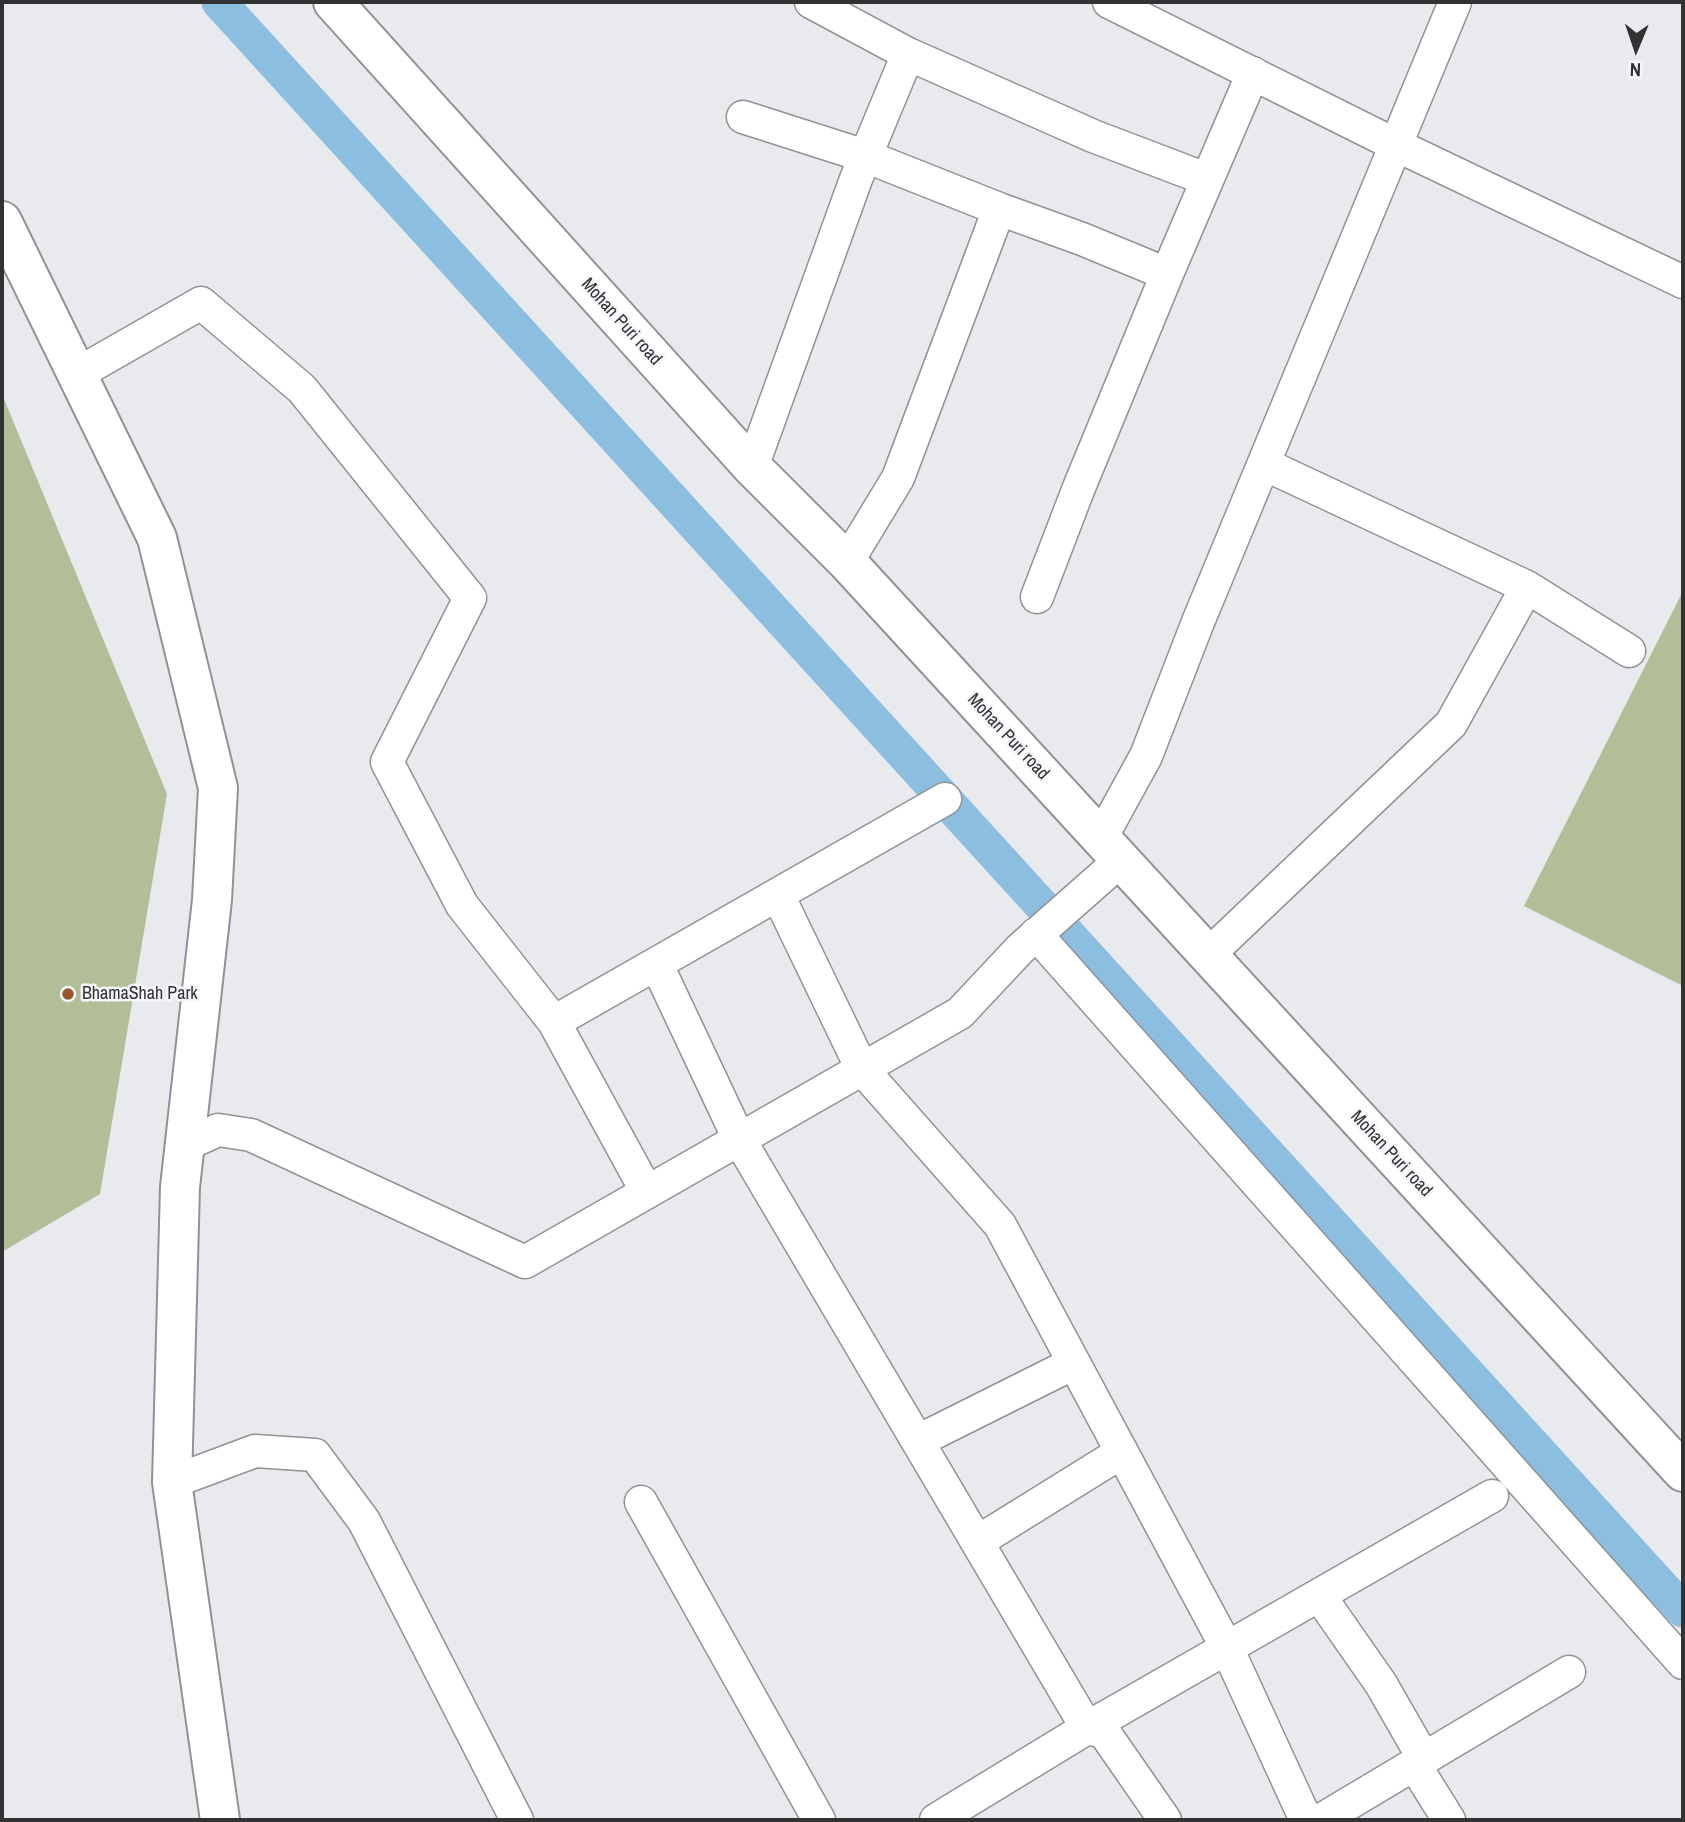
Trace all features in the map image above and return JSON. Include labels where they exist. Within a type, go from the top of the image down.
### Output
[{"type":"street","points":[[811,2],[908,54],[1093,136],[1206,179]]},
{"type":"street","points":[[1109,2],[1156,12],[1253,73],[1396,145],[1683,282]]},
{"type":"street","points":[[185,1145],[218,1130],[251,1135],[525,1262],[960,1013],[1042,929],[1111,849],[1198,622],[1455,2]]},
{"type":"street","name":"Mohan Puri road","points":[[348,7],[752,467],[847,562],[1208,955],[1679,1455]]},
{"type":"street","points":[[752,467],[865,156],[908,54]]},
{"type":"street","points":[[1037,597],[1078,489],[1206,179],[1253,73]]},
{"type":"street","points":[[743,117],[865,156],[1167,274]]},
{"type":"street","points":[[847,562],[898,478],[999,209]]},
{"type":"street","points":[[2,221],[158,538],[218,788],[212,901],[180,1186],[172,1482],[220,1820]]},
{"type":"street","points":[[77,374],[201,303],[302,388],[470,598],[387,762],[462,905],[554,1022],[647,1192]]},
{"type":"street","points":[[1264,464],[1527,587],[1629,652]]},
{"type":"street","points":[[1208,955],[1451,724],[1527,587]]},
{"type":"street","points":[[554,1022],[944,799]]},
{"type":"street","points":[[778,895],[862,1069],[1000,1225],[1227,1648],[1306,1820]]},
{"type":"street","points":[[1042,929],[1683,1663]]},
{"type":"street","points":[[657,965],[739,1139],[1087,1728],[1104,1732],[1165,1820]]},
{"type":"street","points":[[918,1441],[1074,1363]]},
{"type":"street","points":[[172,1482],[254,1451],[315,1455],[364,1521],[517,1820]]},
{"type":"street","points":[[977,1542],[1122,1452]]},
{"type":"street","points":[[936,1820],[1087,1728],[1492,1496]]},
{"type":"street","points":[[641,1502],[819,1820]]},
{"type":"street","points":[[1319,1595],[1381,1684],[1449,1820]]},
{"type":"street","points":[[1321,1820],[1569,1672]]},
{"type":"green space","name":"BhamaShah Park","points":[[2,394],[167,794],[100,1194],[2,1252]]},
{"type":"green space","points":[[1683,591],[1683,986],[1524,906]]},
{"type":"waterway","points":[[219,2],[1683,1610]]},
{"type":"place","name":"BhamaShah Park","points":[[68,994]]}]
